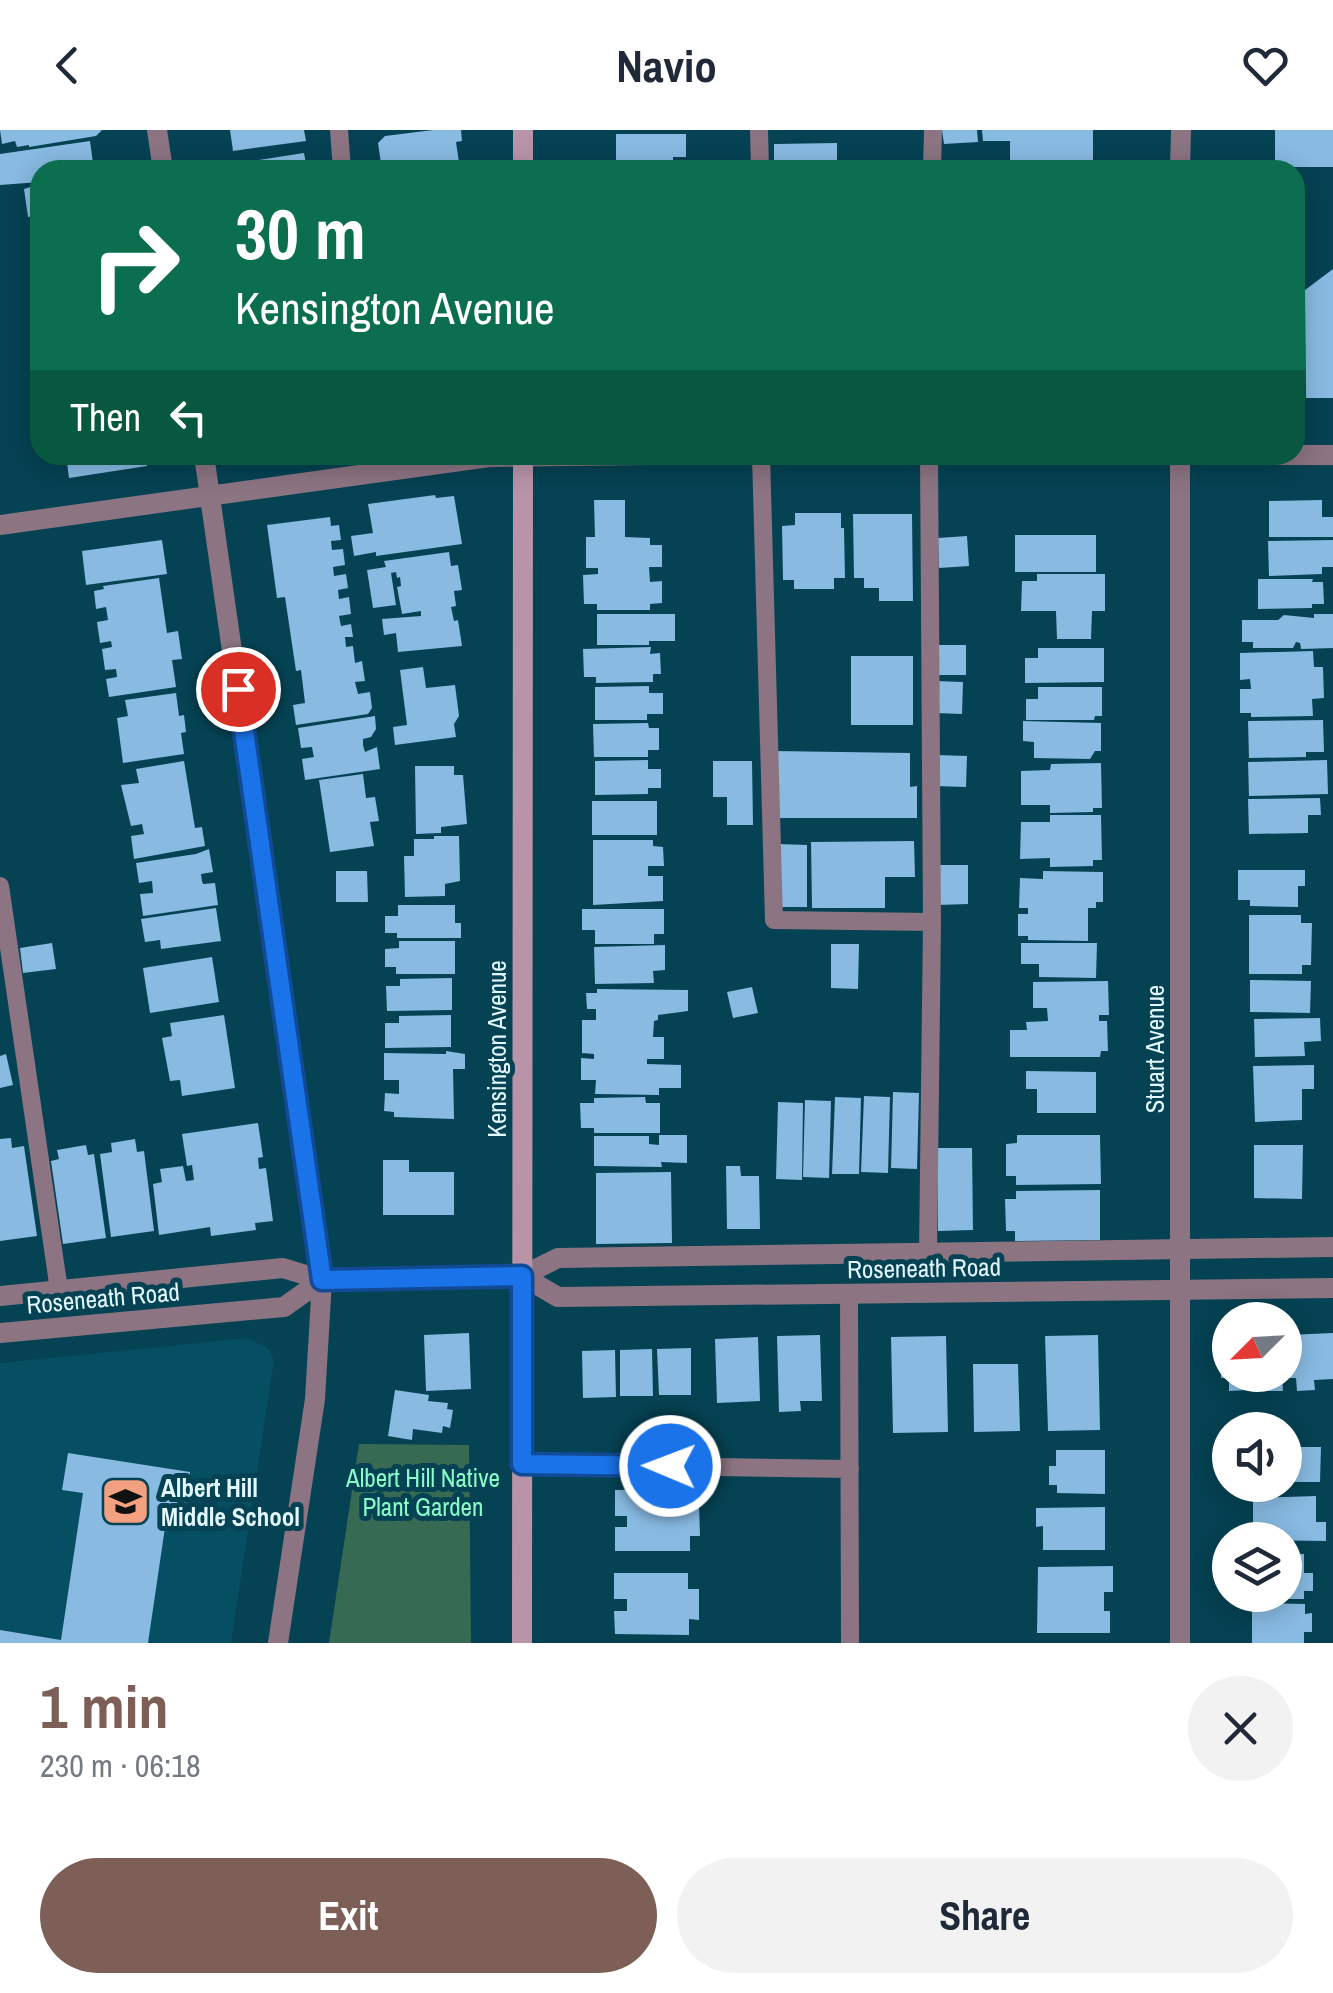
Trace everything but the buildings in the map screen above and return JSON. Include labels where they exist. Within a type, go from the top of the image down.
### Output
[{"type":"main road","points":[[523,130],[523,160]]},
{"type":"main road","name":"Kensington Avenue","points":[[522,465],[522,1643]]},
{"type":"street","points":[[157,130],[162,160]]},
{"type":"street","points":[[1180,130],[1180,160]]},
{"type":"street","points":[[1305,456],[1333,456]]},
{"type":"street","points":[[206,465],[322,1280],[316,1398],[278,1643]]},
{"type":"street","points":[[0,524],[430,465]]},
{"type":"street","name":"Stuart Avenue","points":[[1180,465],[1180,1643]]},
{"type":"street","name":"Roseneath Road","points":[[0,1296],[282,1268],[322,1280],[522,1276],[558,1258],[1333,1247]]},
{"type":"street","name":"Roseneath Road","points":[[522,1276],[558,1297],[1333,1288]]},
{"type":"street","name":"Roseneath Road","points":[[0,1333],[284,1307],[322,1280]]},
{"type":"lane","points":[[339,130],[341,160]]},
{"type":"lane","points":[[760,130],[760,160]]},
{"type":"lane","points":[[932,130],[932,160]]},
{"type":"lane","points":[[761,465],[774,920],[932,922]]},
{"type":"lane","points":[[928,1253],[932,922],[929,465]]},
{"type":"lane","points":[[0,886],[59,1290]]},
{"type":"lane","points":[[849,1294],[850,1643]]},
{"type":"lane","points":[[522,1464],[850,1469]]},
{"type":"shaded area","name":"Albert Hill Middle School","points":[[247,1338],[269,1349],[274,1361],[231,1643],[0,1643],[0,1363]]},
{"type":"green space","name":"Albert Hill Native Plant Garden","points":[[359,1444],[469,1445],[471,1643],[329,1643]]},
{"type":"place","name":"Albert Hill Middle School","points":[[126,1502]]},
{"type":"route","points":[[238,689],[322,1280],[522,1276],[522,1464],[670,1466]]}]
